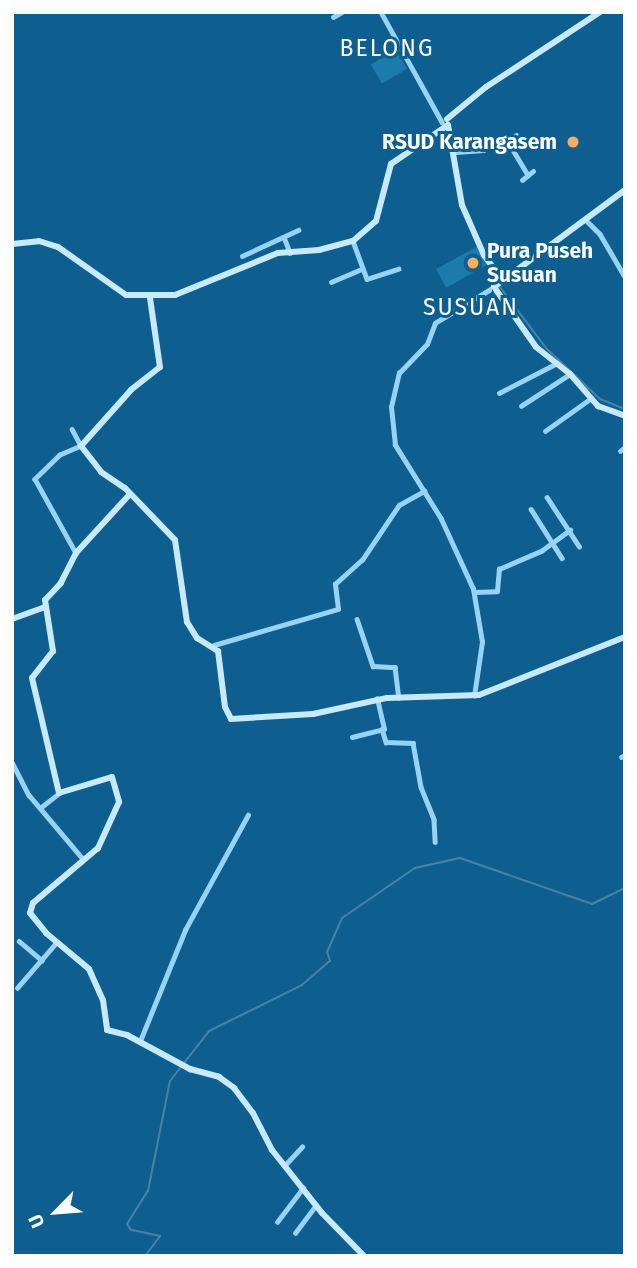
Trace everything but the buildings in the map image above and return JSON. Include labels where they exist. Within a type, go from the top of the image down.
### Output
[{"type":"street","points":[[333,18],[342,12]]},
{"type":"street","points":[[381,12],[444,122],[456,152],[462,205],[495,274],[503,281]]},
{"type":"street","points":[[12,244],[51,244],[119,293],[150,298],[183,292],[213,276],[246,267],[278,253],[354,241],[376,220],[391,164],[486,87],[600,12]]},
{"type":"street","points":[[456,152],[483,150],[516,135]]},
{"type":"street","points":[[507,140],[527,175]]},
{"type":"street","points":[[522,180],[533,171]]},
{"type":"street","points":[[474,696],[482,642],[474,592],[424,491],[393,439],[391,407],[396,380],[427,344],[435,323],[494,288],[625,190]]},
{"type":"street","points":[[585,219],[598,231],[625,277]]},
{"type":"street","points":[[246,267],[241,254],[298,230]]},
{"type":"street","points":[[284,237],[291,253]]},
{"type":"street","points":[[354,241],[369,279],[398,269]]},
{"type":"street","points":[[331,282],[363,269]]},
{"type":"street","points":[[495,274],[494,288],[530,341],[570,374],[590,399],[625,416]]},
{"type":"street","points":[[76,553],[35,479],[60,455],[81,446],[134,387],[160,367],[150,298]]},
{"type":"street","points":[[499,393],[557,363]]},
{"type":"street","points":[[521,406],[570,374]]},
{"type":"street","points":[[545,431],[590,399]]},
{"type":"street","points":[[72,429],[101,472],[130,494],[175,540],[187,622],[197,638],[214,645],[338,609],[334,584],[362,560],[399,505],[424,491]]},
{"type":"street","points":[[12,619],[43,608],[76,553],[130,494]]},
{"type":"street","points":[[547,497],[579,546]]},
{"type":"street","points":[[531,509],[562,558]]},
{"type":"street","points":[[474,592],[497,591],[501,585],[498,570],[552,543],[570,530]]},
{"type":"street","points":[[43,608],[53,651],[34,672],[32,684],[58,793]]},
{"type":"street","points":[[358,619],[373,666],[395,667],[399,698]]},
{"type":"street","points":[[214,645],[222,662],[226,713],[235,721],[313,714],[377,699],[474,696],[625,637]]},
{"type":"street","points":[[377,699],[386,742],[414,743],[421,787],[434,820],[435,842]]},
{"type":"street","points":[[352,737],[382,729]]},
{"type":"street","points":[[12,762],[40,808],[83,859]]},
{"type":"street","points":[[40,808],[58,793],[107,777],[116,782],[118,806],[98,848],[30,908],[32,917],[56,943],[89,969],[103,1000],[106,1027],[140,1041],[190,1069],[211,1074],[234,1088],[285,1165],[316,1205],[364,1256]]},
{"type":"street","points":[[140,1041],[185,930],[248,815]]},
{"type":"street","points":[[19,941],[42,960]]},
{"type":"street","points":[[17,989],[56,943]]},
{"type":"street","points":[[285,1165],[302,1147]]},
{"type":"street","points":[[277,1222],[303,1188]]},
{"type":"street","points":[[295,1233],[316,1205]]},
{"type":"shaded area","points":[[396,50],[407,69],[382,84],[371,64]]},
{"type":"shaded area","points":[[478,246],[488,264],[446,288],[436,269]]},
{"type":"waterway","points":[[500,287],[546,348],[600,399],[625,409]]},
{"type":"waterway","points":[[145,1256],[160,1236],[131,1230],[127,1224],[148,1191],[170,1081],[209,1031],[302,985],[330,961],[327,952],[342,918],[415,868],[460,858],[592,904],[625,888]]},
{"type":"place","name":"RSUD Karangasem","points":[[573,142]]},
{"type":"place","name":"Pura Puseh Susuan","points":[[473,263]]},
{"type":"district","name":"BELONG","points":[[387,48]]},
{"type":"district","name":"SUSUAN","points":[[471,307]]}]
